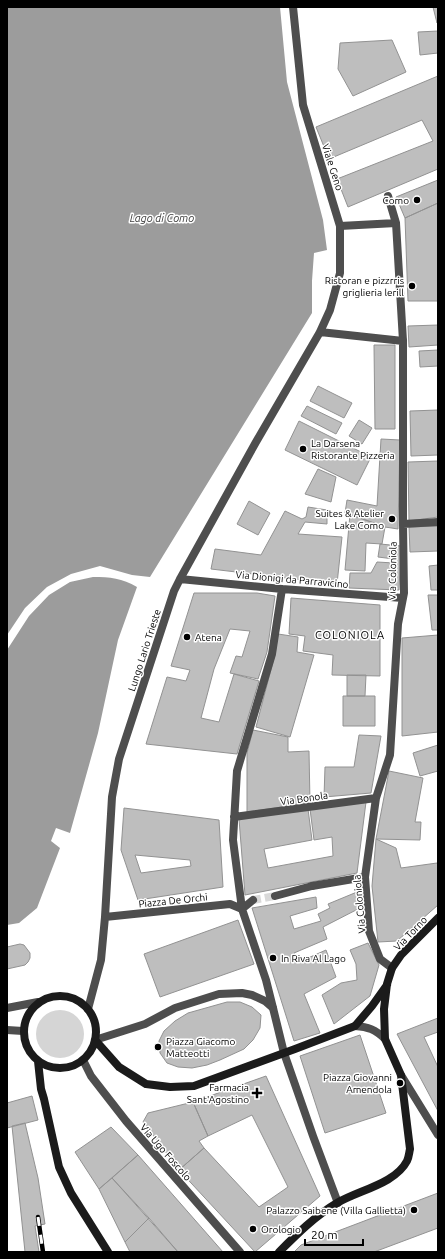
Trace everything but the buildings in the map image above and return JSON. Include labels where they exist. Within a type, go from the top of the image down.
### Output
[{"type":"main road","name":"Via Torno","points":[[387,984],[392,968],[401,955],[438,918]]},
{"type":"main road","points":[[95,1040],[119,1067],[146,1084],[170,1087],[194,1086],[355,1026],[372,1006],[387,984]]},
{"type":"main road","points":[[279,1252],[312,1221],[338,1203],[385,1181],[401,1169],[408,1160],[410,1149],[401,1075],[385,1039],[384,1009],[387,984]]},
{"type":"main road","points":[[58,995],[80,1001],[88,1009],[94,1020],[96,1034],[89,1054],[83,1060],[66,1068],[56,1068],[46,1066],[30,1053],[24,1043],[24,1023],[31,1008],[38,1002],[48,997],[58,995]]},
{"type":"main road","points":[[38,1061],[41,1089],[59,1167],[71,1193],[108,1252]]},
{"type":"street","name":"Viale Geno","points":[[293,7],[302,105],[340,226],[340,273],[330,310],[320,332]]},
{"type":"street","name":"Via Coloniola","points":[[388,196],[396,223],[403,341],[404,598],[398,624],[390,755],[376,798],[365,878],[369,931],[380,959],[392,968]]},
{"type":"street","points":[[340,226],[396,223]]},
{"type":"street","points":[[320,332],[403,341]]},
{"type":"street","name":"Lungo Lario Trieste","points":[[88,1009],[101,960],[112,797],[119,759],[174,591],[256,442],[320,332]]},
{"type":"street","points":[[403,524],[438,522]]},
{"type":"street","name":"Via Dionigi da Parravicino","points":[[180,579],[282,589],[404,598]]},
{"type":"street","points":[[282,589],[272,654],[237,771],[233,840],[242,909],[266,980],[284,1053],[338,1203]]},
{"type":"street","name":"Via Bonola","points":[[234,817],[376,798]]},
{"type":"street","points":[[275,896],[312,886],[365,878]]},
{"type":"street","points":[[242,909],[253,900]]},
{"type":"street","name":"Piazza De Orchi","points":[[105,917],[230,904],[242,909]]},
{"type":"street","points":[[95,1040],[145,1024],[175,1008],[218,994],[252,995],[265,1001],[273,1008]]},
{"type":"street","points":[[7,1008],[38,1002]]},
{"type":"street","points":[[355,1026],[368,1027],[379,1033],[385,1039]]},
{"type":"street","points":[[7,1030],[23,1031]]},
{"type":"street","name":"Via Ugo Foscolo","points":[[83,1060],[91,1076],[126,1122],[240,1252]]},
{"type":"street","points":[[401,1075],[438,1135]]},
{"type":"shaded area","points":[[60,1010],[69,1012],[77,1017],[82,1025],[84,1034],[82,1043],[77,1051],[69,1056],[60,1058],[51,1056],[43,1051],[38,1043],[36,1034],[38,1025],[43,1017],[51,1012]]},
{"type":"water","name":"Lago di Como","points":[[7,7],[280,7],[287,82],[323,220],[327,250],[314,253],[312,313],[150,577],[132,575],[100,566],[71,574],[47,587],[25,608],[7,635]]},
{"type":"water","points":[[93,577],[116,579],[137,587],[118,640],[98,733],[70,833],[56,828],[51,841],[60,848],[37,908],[19,923],[7,925],[7,650],[29,616],[49,595],[70,582]]},
{"type":"tunnel","points":[[253,900],[275,896]]},
{"type":"railway","points":[[38,1217],[43,1252]]},
{"type":"place","name":"Como","points":[[417,200]]},
{"type":"place","name":"Ristoran e pizzrris griglieria lerill","points":[[412,286]]},
{"type":"place","name":"La Darsena Ristorante Pizzeria","points":[[303,449]]},
{"type":"place","name":"Suites & Atelier Lake Como","points":[[392,519]]},
{"type":"place","name":"Atena","points":[[187,637]]},
{"type":"place","name":"In Riva Al Lago","points":[[273,958]]},
{"type":"place","name":"Piazza Giacomo Matteotti","points":[[158,1047]]},
{"type":"place","name":"Piazza Giovanni Amendola","points":[[400,1083]]},
{"type":"place","name":"Farmacia Sant'Agostino","points":[[257,1093]]},
{"type":"place","name":"Palazzo Saibene (Villa Gallietta)","points":[[414,1210]]},
{"type":"place","name":"Orologio","points":[[253,1229]]},
{"type":"district","name":"COLONIOLA","points":[[350,635]]}]
